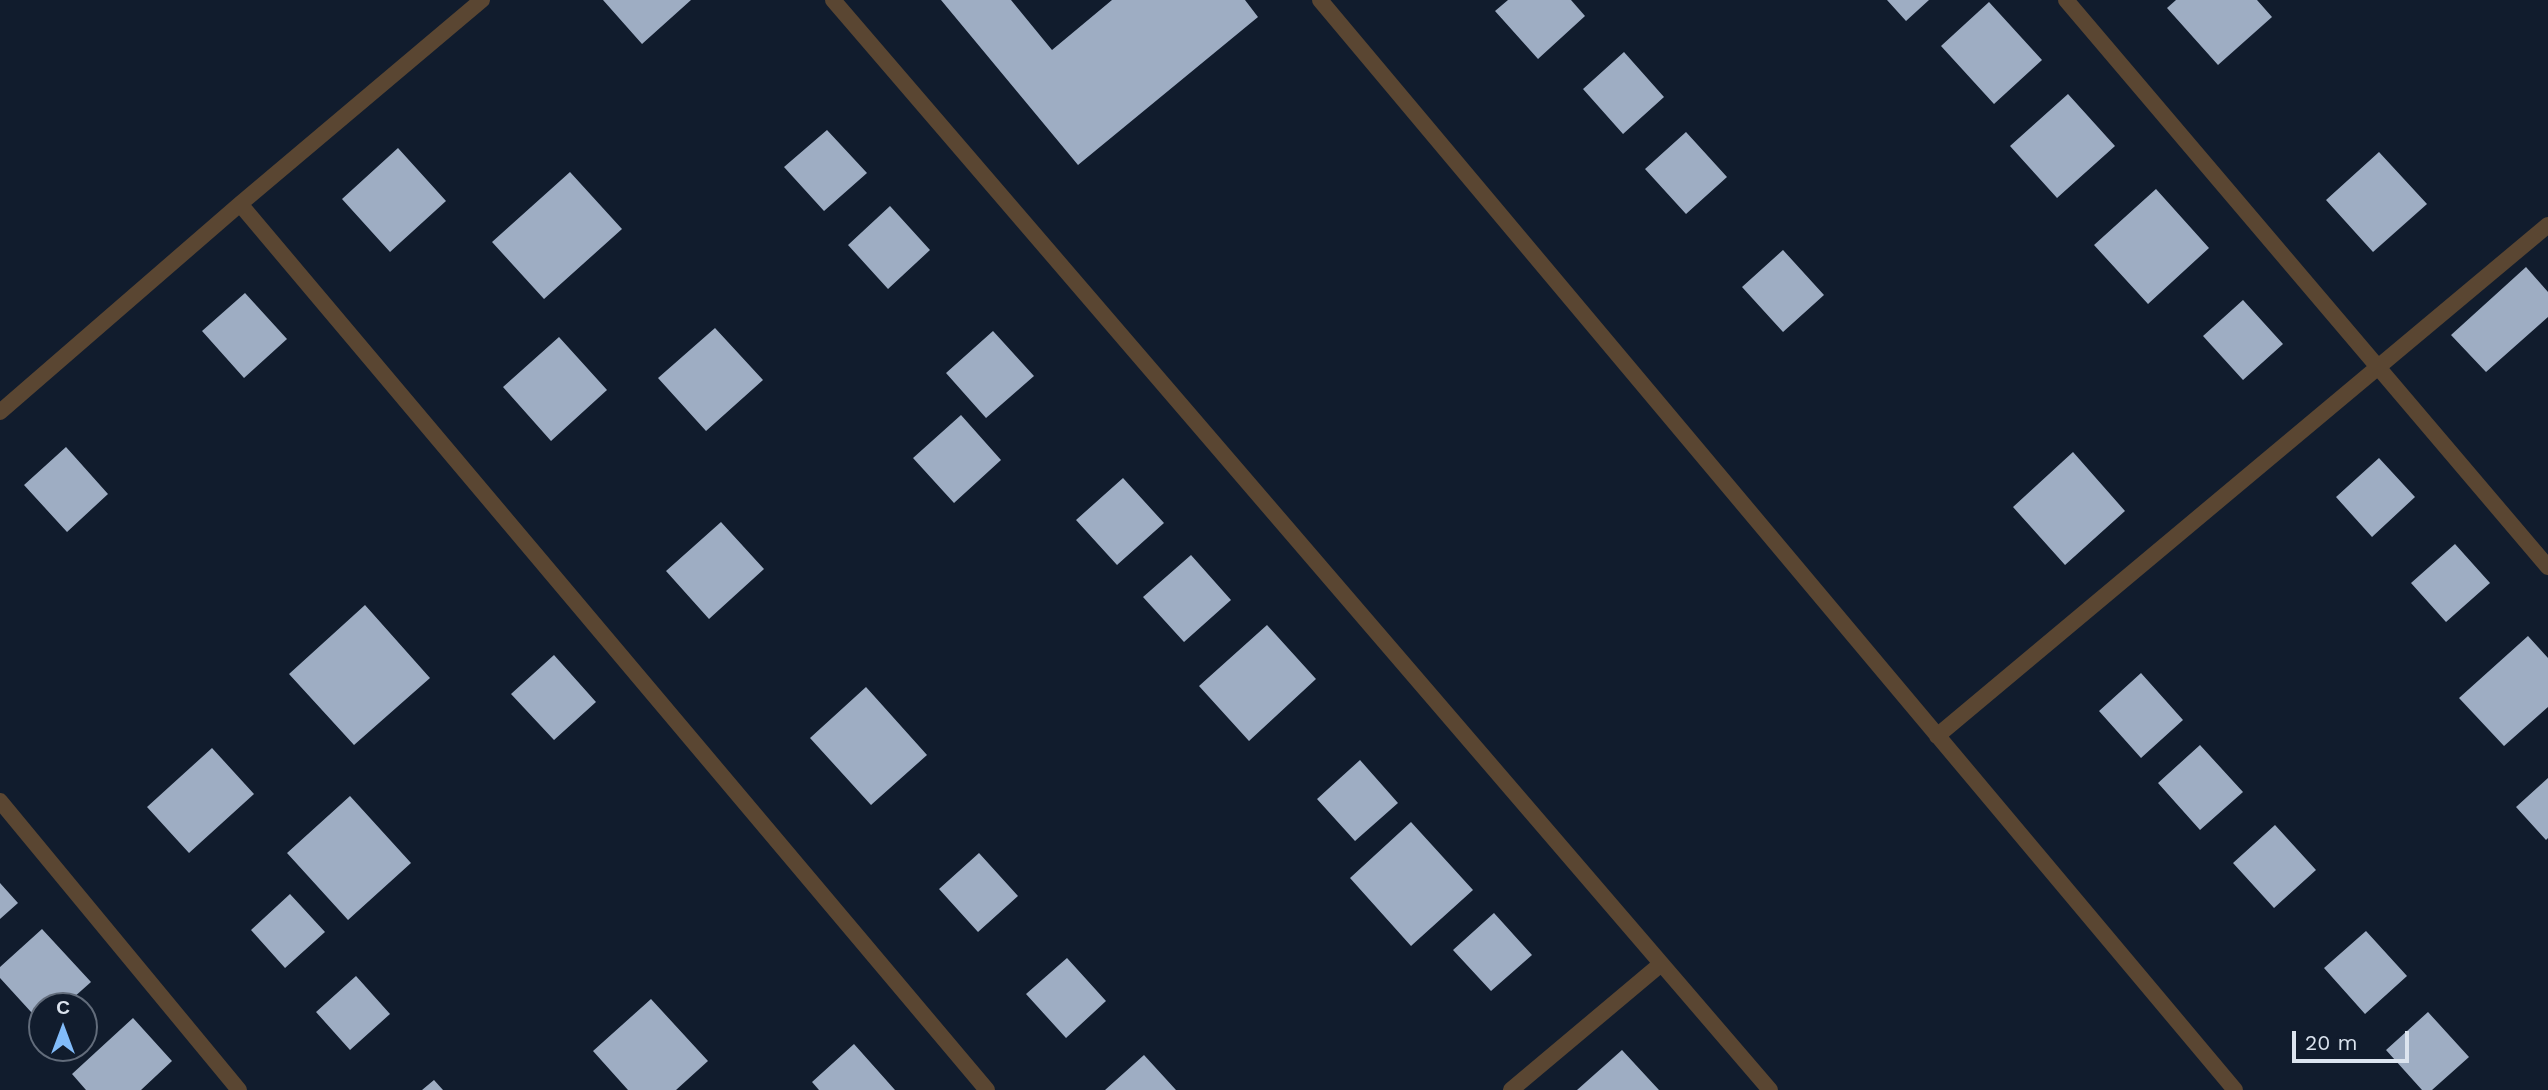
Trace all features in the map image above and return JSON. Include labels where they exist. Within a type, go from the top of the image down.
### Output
[{"type":"lane","points":[[0,412],[240,204],[482,0]]},
{"type":"lane","points":[[833,0],[1770,1090]]},
{"type":"lane","points":[[1320,0],[2235,1090]]},
{"type":"lane","points":[[2066,0],[2548,568]]},
{"type":"lane","points":[[240,204],[988,1090]]},
{"type":"lane","points":[[1937,736],[2548,225]]},
{"type":"lane","points":[[0,802],[239,1090]]},
{"type":"lane","points":[[1511,1090],[1661,964]]},
{"type":"building","points":[[603,0],[691,0],[642,44]]},
{"type":"building","points":[[941,0],[1011,0],[1052,50],[1112,0],[1245,0],[1258,17],[1078,165]]},
{"type":"building","points":[[1508,0],[1571,0],[1585,16],[1538,59],[1495,11]]},
{"type":"building","points":[[1887,0],[1929,0],[1906,21]]},
{"type":"building","points":[[2176,0],[2257,0],[2272,17],[2218,65],[2167,8]]},
{"type":"building","points":[[1989,2],[2042,60],[1994,104],[1941,46]]},
{"type":"building","points":[[1624,52],[1664,97],[1623,134],[1583,89]]},
{"type":"building","points":[[2068,94],[2115,146],[2057,198],[2010,146]]},
{"type":"building","points":[[827,130],[867,173],[824,211],[784,167]]},
{"type":"building","points":[[1686,132],[1727,177],[1686,214],[1645,169]]},
{"type":"building","points":[[398,148],[446,201],[390,252],[342,199]]},
{"type":"building","points":[[2379,152],[2427,204],[2373,252],[2326,200]]},
{"type":"building","points":[[570,172],[622,229],[544,299],[492,242]]},
{"type":"building","points":[[2156,189],[2209,248],[2148,304],[2094,245]]},
{"type":"building","points":[[890,206],[930,250],[888,289],[848,245]]},
{"type":"building","points":[[1783,250],[1824,295],[1783,332],[1742,287]]},
{"type":"building","points":[[2526,267],[2548,292],[2548,317],[2486,372],[2451,335]]},
{"type":"building","points":[[245,293],[287,339],[244,378],[202,331]]},
{"type":"building","points":[[2243,300],[2283,344],[2243,380],[2203,336]]},
{"type":"building","points":[[715,328],[763,380],[706,431],[658,378]]},
{"type":"building","points":[[993,331],[1034,376],[986,418],[946,373]]},
{"type":"building","points":[[559,337],[607,390],[551,441],[503,387]]},
{"type":"building","points":[[961,415],[1001,460],[954,503],[913,458]]},
{"type":"building","points":[[66,447],[108,494],[67,532],[24,485]]},
{"type":"building","points":[[2073,452],[2125,511],[2065,565],[2013,507]]},
{"type":"building","points":[[2379,458],[2415,497],[2372,537],[2336,497]]},
{"type":"building","points":[[1123,478],[1164,523],[1117,565],[1076,520]]},
{"type":"building","points":[[721,522],[764,569],[709,619],[666,571]]},
{"type":"building","points":[[2455,544],[2490,583],[2446,622],[2411,583]]},
{"type":"building","points":[[1191,555],[1231,600],[1184,642],[1143,597]]},
{"type":"building","points":[[365,605],[430,678],[354,745],[289,674]]},
{"type":"building","points":[[1267,625],[1316,679],[1249,741],[1199,686]]},
{"type":"building","points":[[2528,636],[2548,658],[2548,707],[2504,746],[2459,698]]},
{"type":"building","points":[[554,655],[596,702],[554,740],[511,694]]},
{"type":"building","points":[[2141,673],[2183,720],[2141,758],[2099,711]]},
{"type":"building","points":[[866,687],[927,755],[871,805],[810,738]]},
{"type":"building","points":[[2200,745],[2243,792],[2200,830],[2158,783]]},
{"type":"building","points":[[212,748],[254,794],[189,853],[147,807]]},
{"type":"building","points":[[1360,760],[1398,803],[1355,841],[1317,799]]},
{"type":"building","points":[[2548,778],[2548,838],[2546,840],[2516,807]]},
{"type":"building","points":[[350,796],[411,863],[348,920],[287,853]]},
{"type":"building","points":[[1411,822],[1473,890],[1411,946],[1350,878]]},
{"type":"building","points":[[2275,825],[2316,870],[2274,908],[2233,863]]},
{"type":"building","points":[[979,853],[1018,896],[978,932],[939,889]]},
{"type":"building","points":[[0,883],[18,903],[0,919]]},
{"type":"building","points":[[290,894],[325,932],[285,968],[251,930]]},
{"type":"building","points":[[1494,913],[1532,955],[1491,991],[1453,950]]},
{"type":"building","points":[[42,929],[91,982],[80,992],[28,992],[28,1009],[0,978],[0,967]]},
{"type":"building","points":[[2366,931],[2407,976],[2365,1014],[2324,968]]},
{"type":"building","points":[[1067,958],[1106,1001],[1066,1038],[1026,994]]},
{"type":"building","points":[[356,976],[390,1014],[350,1050],[316,1012]]},
{"type":"building","points":[[651,999],[708,1061],[676,1090],[628,1090],[593,1051]]},
{"type":"building","points":[[2428,1012],[2469,1057],[2432,1090],[2422,1090],[2386,1050]]},
{"type":"building","points":[[133,1018],[172,1061],[141,1090],[86,1090],[72,1074],[85,1062],[98,1062],[98,1050]]},
{"type":"building","points":[[854,1044],[895,1090],[819,1090],[812,1082]]},
{"type":"building","points":[[1622,1050],[1659,1090],[1577,1090]]},
{"type":"building","points":[[1144,1055],[1176,1090],[1105,1090]]},
{"type":"building","points":[[434,1080],[443,1090],[422,1090]]}]
